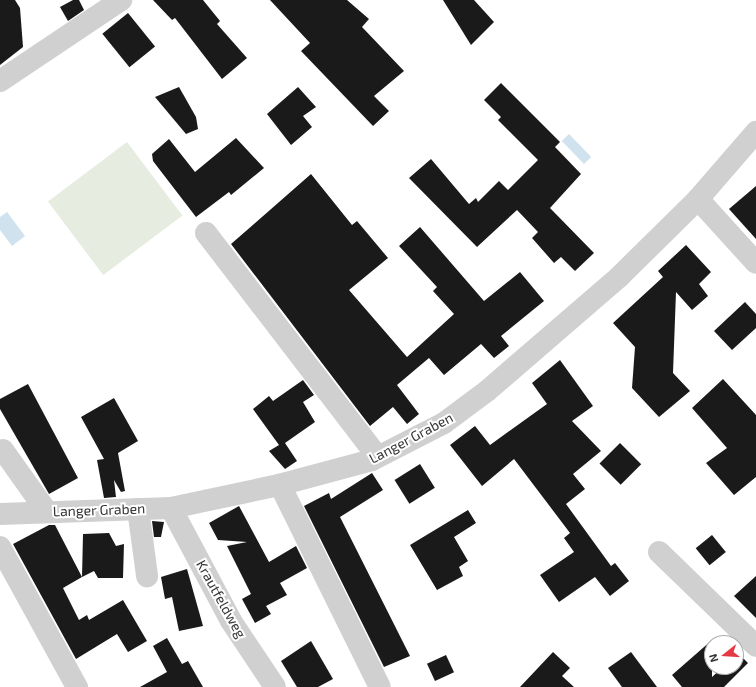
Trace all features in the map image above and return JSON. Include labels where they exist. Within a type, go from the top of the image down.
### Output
[{"type":"street","points":[[0,81],[121,0]]},
{"type":"street","name":"Langer Graben","points":[[0,514],[171,508],[280,485],[378,457],[444,423],[487,391],[620,276],[698,199],[756,132]]},
{"type":"street","points":[[698,199],[756,263]]},
{"type":"street","points":[[206,232],[378,457]]},
{"type":"street","points":[[3,450],[47,512]]},
{"type":"street","points":[[280,485],[380,687]]},
{"type":"street","name":"Krautfeldweg","points":[[171,508],[231,621],[275,687]]},
{"type":"street","points":[[138,509],[147,576]]},
{"type":"street","points":[[0,547],[77,687]]},
{"type":"street","points":[[659,552],[756,646]]},
{"type":"street","points":[[0,576],[21,618]]},
{"type":"shaded area","points":[[127,142],[182,215],[103,275],[48,202]]},
{"type":"water","points":[[569,134],[591,157],[584,164],[562,141]]},
{"type":"water","points":[[7,212],[25,236],[12,246],[0,230],[0,217]]},
{"type":"building","points":[[0,0],[15,0],[20,8],[23,47],[0,65]]},
{"type":"building","points":[[73,0],[79,0],[84,10],[68,21],[60,7]]},
{"type":"building","points":[[153,0],[203,0],[220,21],[217,24],[247,58],[222,79],[175,18],[172,20]]},
{"type":"building","points":[[270,0],[347,0],[369,19],[362,27],[404,71],[374,96],[389,111],[373,126],[301,51],[310,43]]},
{"type":"building","points":[[443,0],[474,0],[494,22],[471,45]]},
{"type":"building","points":[[128,13],[155,46],[129,67],[102,34]]},
{"type":"building","points":[[501,83],[560,142],[555,147],[581,174],[550,208],[594,253],[575,271],[561,257],[554,263],[532,238],[538,232],[517,210],[477,247],[409,178],[431,159],[469,204],[476,198],[478,202],[499,181],[508,190],[538,160],[498,120],[501,117],[484,100]]},
{"type":"building","points":[[179,87],[196,117],[198,129],[186,134],[155,97]]},
{"type":"building","points":[[298,87],[316,107],[303,116],[312,127],[291,145],[267,114]]},
{"type":"building","points":[[236,138],[264,168],[231,195],[229,192],[196,217],[153,161],[152,154],[169,139],[195,172]]},
{"type":"building","points":[[311,174],[352,225],[357,221],[388,258],[349,290],[407,357],[454,314],[433,291],[437,287],[399,246],[420,227],[484,301],[520,272],[544,301],[501,336],[509,346],[494,358],[481,344],[444,375],[429,358],[397,385],[419,414],[407,424],[393,407],[370,426],[231,244]]},
{"type":"building","points":[[756,186],[756,239],[729,209]]},
{"type":"building","points":[[686,245],[711,272],[699,284],[708,296],[692,310],[676,292],[673,373],[690,391],[659,417],[632,388],[635,347],[613,323],[663,277],[658,271]]},
{"type":"building","points":[[745,302],[756,314],[756,328],[732,350],[714,331]]},
{"type":"building","points":[[560,360],[593,406],[572,421],[601,451],[573,474],[585,489],[566,504],[611,566],[615,563],[629,581],[610,596],[595,577],[559,602],[540,575],[574,552],[564,538],[570,533],[514,459],[482,486],[450,445],[475,426],[490,445],[547,404],[532,383]]},
{"type":"building","points":[[723,379],[756,415],[756,477],[734,495],[706,463],[727,448],[692,408]]},
{"type":"building","points":[[303,380],[314,395],[303,402],[315,422],[285,443],[297,461],[285,469],[269,451],[279,445],[253,409],[269,396],[273,401]]},
{"type":"building","points":[[28,384],[78,478],[49,494],[0,409],[0,399]]},
{"type":"building","points":[[114,398],[138,441],[118,453],[125,491],[121,492],[114,480],[116,497],[104,498],[97,460],[104,459],[81,417]]},
{"type":"building","points":[[620,443],[641,464],[621,485],[599,464]]},
{"type":"building","points":[[420,464],[435,488],[409,504],[395,480]]},
{"type":"building","points":[[372,473],[383,490],[340,517],[410,656],[384,667],[304,506],[329,493],[331,499]]},
{"type":"building","points":[[239,506],[269,562],[296,546],[307,568],[280,583],[287,595],[266,606],[271,614],[255,623],[242,599],[251,594],[227,546],[247,542],[218,540],[209,523]]},
{"type":"building","points":[[468,510],[476,523],[454,537],[468,561],[459,567],[463,576],[437,590],[410,545]]},
{"type":"building","points":[[152,521],[164,522],[161,537],[154,537]]},
{"type":"building","points":[[49,525],[55,525],[82,577],[63,588],[79,620],[87,615],[89,620],[123,600],[147,641],[128,652],[117,634],[76,659],[13,544]]},
{"type":"building","points":[[109,533],[116,546],[124,544],[123,578],[98,578],[94,571],[82,577],[83,534]]},
{"type":"building","points":[[712,535],[726,552],[710,565],[696,548]]},
{"type":"building","points":[[187,569],[203,626],[179,631],[172,597],[165,599],[161,577]]},
{"type":"building","points":[[756,576],[756,618],[734,596]]},
{"type":"building","points":[[167,638],[182,664],[188,661],[203,687],[140,687],[167,672],[153,646]]},
{"type":"building","points":[[311,641],[333,679],[318,687],[297,687],[281,661]]},
{"type":"building","points":[[704,647],[704,675],[712,675],[712,677],[714,675],[736,675],[724,687],[682,687],[672,675]]},
{"type":"building","points":[[553,652],[570,668],[562,676],[574,687],[520,687]]},
{"type":"building","points":[[631,652],[657,687],[622,687],[608,668]]},
{"type":"building","points":[[446,655],[454,672],[435,681],[427,664]]},
{"type":"building","points":[[744,659],[748,663],[744,667]]}]
